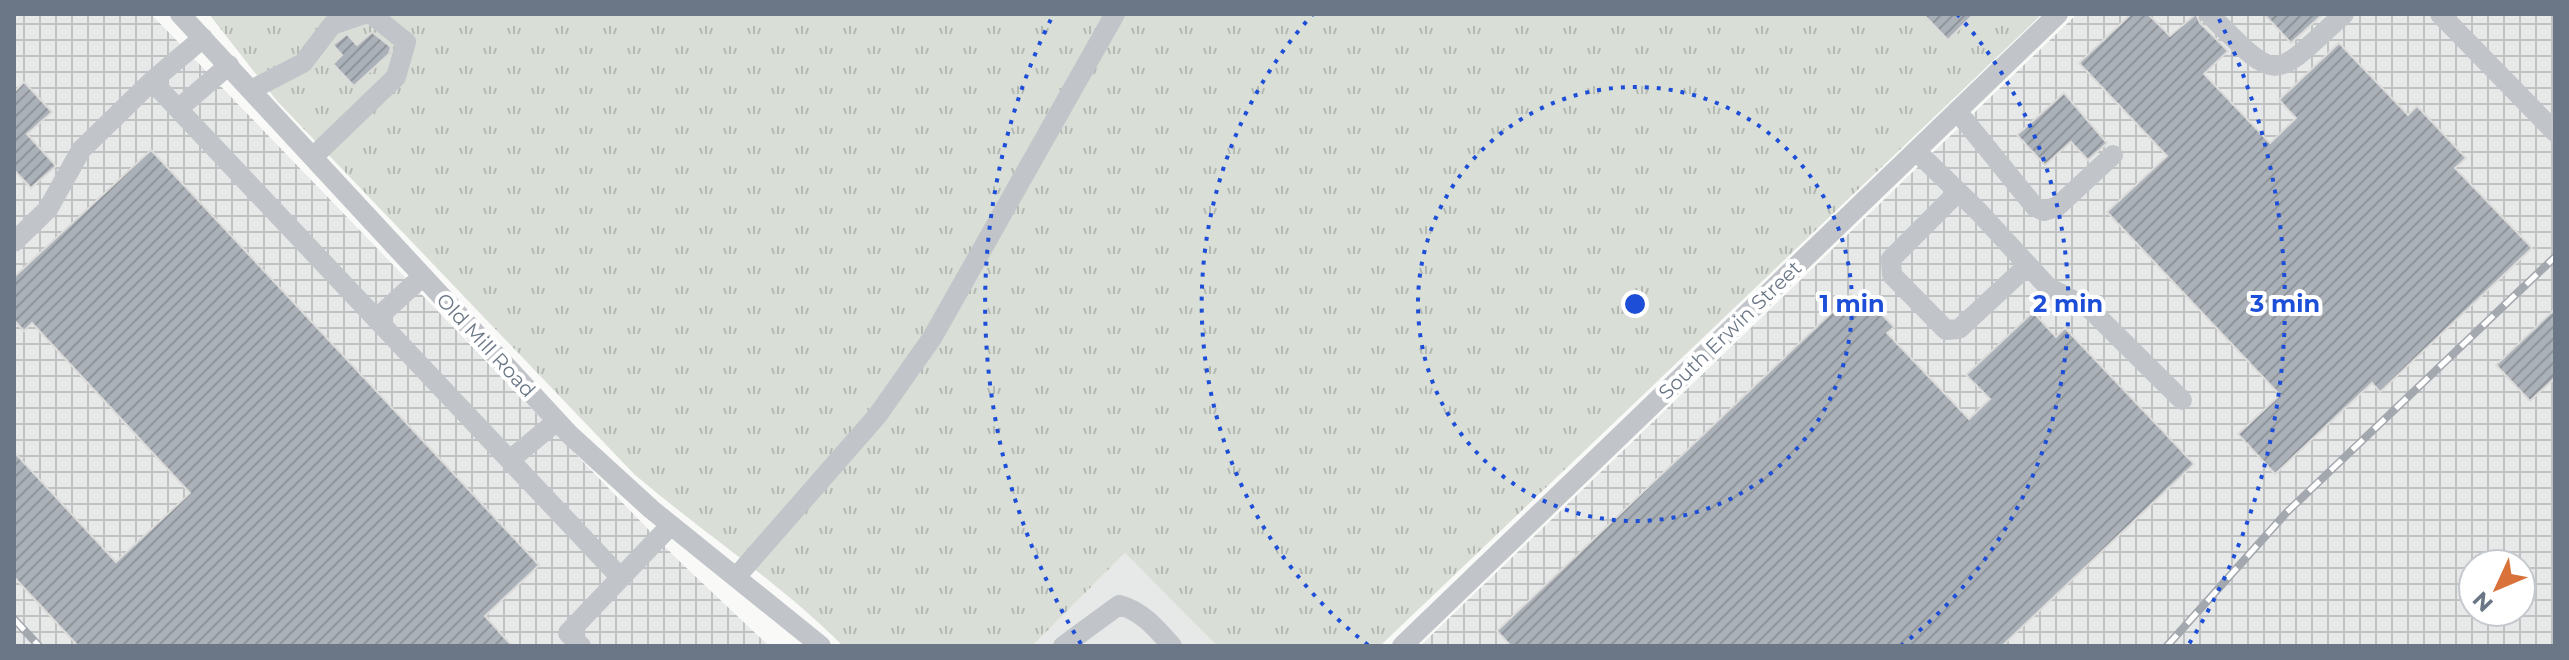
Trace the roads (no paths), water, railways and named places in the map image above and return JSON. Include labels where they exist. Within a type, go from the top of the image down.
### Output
[{"type":"street","name":"Old Mill Road","points":[[180,14],[557,421],[624,486],[821,646]]},
{"type":"street","points":[[251,90],[303,63],[332,25],[364,14]]},
{"type":"street","points":[[313,157],[396,77],[406,42],[371,14]]},
{"type":"street","points":[[737,576],[877,416],[932,338],[1115,14]]},
{"type":"street","name":"South Erwin Street","points":[[1402,646],[2058,14]]},
{"type":"street","points":[[2209,14],[2257,62],[2273,68],[2286,66],[2344,14]]},
{"type":"street","points":[[2440,14],[2555,132]]},
{"type":"street","points":[[14,242],[48,209],[81,150],[152,81],[203,38]]},
{"type":"street","points":[[178,109],[229,65]]},
{"type":"street","points":[[152,81],[621,578]]},
{"type":"street","points":[[1957,111],[2035,207],[2044,211],[2058,206],[2113,155]]},
{"type":"street","points":[[1916,151],[2048,287],[2090,309],[2182,400]]},
{"type":"street","points":[[1958,192],[1891,259],[1892,275],[1946,330],[1959,329],[2028,265]]},
{"type":"street","points":[[376,319],[423,276]]},
{"type":"street","points":[[511,459],[557,421]]},
{"type":"street","points":[[581,646],[568,633],[671,525]]},
{"type":"street","points":[[1063,646],[1119,605],[1132,608],[1154,625],[1172,646]]},
{"type":"railway","points":[[2167,646],[2287,512],[2555,257]]},
{"type":"railway","points":[[14,619],[39,646]]}]
